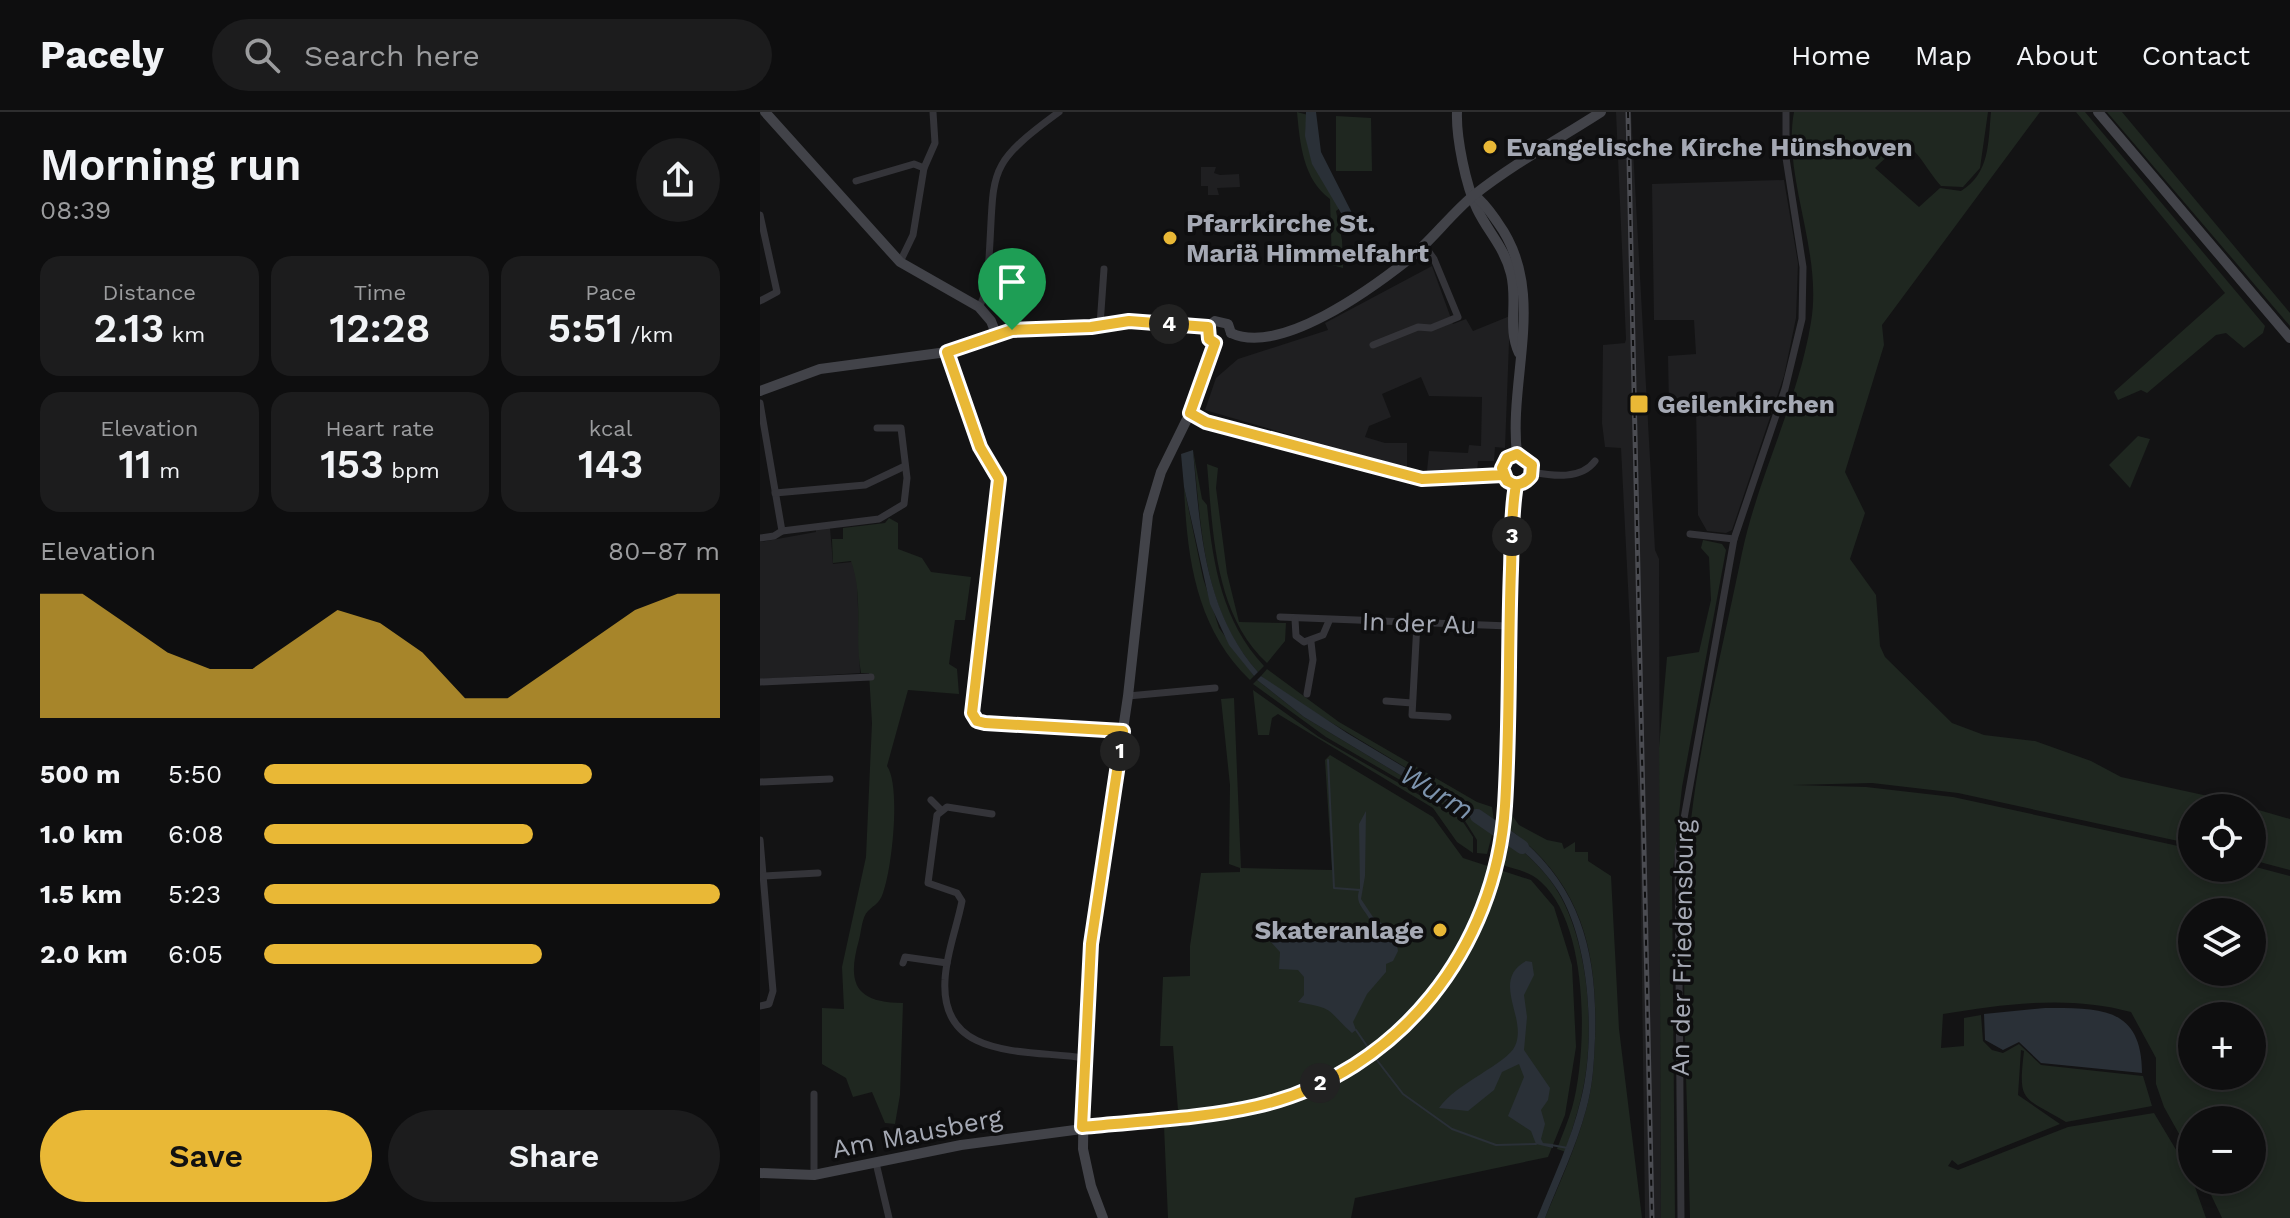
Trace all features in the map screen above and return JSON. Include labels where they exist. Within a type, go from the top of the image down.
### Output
[{"type":"main road","points":[[765,112],[900,262],[979,307],[991,321],[997,336]]},
{"type":"main road","points":[[1457,112],[1459,146],[1474,195],[1501,228],[1521,272],[1523,329],[1519,353],[1517,454]]},
{"type":"main road","points":[[1231,333],[1247,339],[1289,333],[1365,288],[1424,245],[1474,195],[1601,112]]},
{"type":"main road","points":[[2098,112],[2290,338]]},
{"type":"main road","points":[[760,391],[820,369],[947,352],[1028,328],[1129,321],[1208,327],[1215,321],[1222,321],[1228,324],[1231,333]]},
{"type":"main road","points":[[1208,327],[1209,339],[1215,343],[1225,342],[1231,333]]},
{"type":"main road","points":[[1103,1218],[1091,1186],[1082,1127],[1091,944],[1128,696],[1148,515],[1161,472],[1190,413],[1215,343]]},
{"type":"main road","points":[[1517,454],[1528,458],[1532,472],[1528,480],[1516,485],[1503,475],[1504,461],[1517,454]]},
{"type":"main road","name":"Am Mausberg","points":[[760,1173],[814,1175],[1082,1127],[1256,1106],[1309,1088],[1352,1067],[1401,1030],[1437,993],[1452,971],[1479,918],[1500,847],[1516,485]]},
{"type":"street","points":[[900,262],[913,235],[924,168],[935,143],[933,112]]},
{"type":"street","points":[[979,307],[987,282],[997,168],[1019,141],[1059,112]]},
{"type":"street","name":"An der Friedensburg","points":[[1681,1218],[1678,852],[1734,539],[1789,376],[1802,319],[1803,267],[1786,158],[1786,112]]},
{"type":"street","points":[[856,181],[914,164],[924,168]]},
{"type":"street","points":[[760,215],[777,292],[760,301]]},
{"type":"street","points":[[1373,345],[1418,327],[1431,328],[1458,317],[1434,259],[1424,245]]},
{"type":"street","points":[[1100,325],[1104,269]]},
{"type":"street","points":[[947,352],[980,447],[999,479],[973,716],[985,723],[1123,731]]},
{"type":"street","points":[[760,403],[782,531]]},
{"type":"street","points":[[1190,413],[1206,422],[1422,479],[1503,475]]},
{"type":"street","points":[[760,538],[782,531],[887,515],[905,502],[901,428],[877,428]]},
{"type":"street","points":[[1532,472],[1567,475],[1583,472],[1595,461]]},
{"type":"street","points":[[775,493],[865,485],[905,466]]},
{"type":"street","points":[[1690,534],[1734,539]]},
{"type":"street","name":"In der Au","points":[[1280,617],[1509,626]]},
{"type":"street","points":[[1295,619],[1296,636],[1311,642],[1313,660],[1307,694]]},
{"type":"street","name":"In der Au","points":[[1311,642],[1323,635],[1329,621]]},
{"type":"street","points":[[1417,623],[1412,715],[1448,717]]},
{"type":"street","points":[[760,682],[871,677]]},
{"type":"street","points":[[1128,696],[1215,688]]},
{"type":"street","points":[[1386,701],[1412,703]]},
{"type":"street","points":[[760,782],[830,779]]},
{"type":"street","points":[[931,800],[940,809]]},
{"type":"street","points":[[940,809],[947,807],[992,814]]},
{"type":"street","points":[[940,809],[928,883],[931,887],[957,893],[962,901],[944,984],[948,1007],[970,1038],[993,1048],[1084,1058]]},
{"type":"street","points":[[760,840],[773,991],[769,1004],[760,1006]]},
{"type":"street","points":[[764,876],[818,873]]},
{"type":"street","points":[[903,963],[905,957],[947,963]]},
{"type":"street","points":[[814,1094],[814,1175]]},
{"type":"street","points":[[876,1163],[889,1218]]},
{"type":"shaded area","points":[[1297,112],[1308,115],[1306,126],[1310,151],[1340,208],[1336,211],[1342,240],[1343,268],[1332,265],[1330,199],[1308,171]]},
{"type":"shaded area","points":[[1616,112],[1631,112],[1655,550],[1659,559],[1661,1218],[1645,1218],[1640,824],[1621,448],[1605,447],[1602,423],[1603,345],[1625,343],[1626,339]]},
{"type":"shaded area","points":[[1794,112],[1988,112],[1980,168],[1963,187],[1941,186],[1918,155],[1906,147],[1898,149],[1875,168],[1919,207],[1940,188],[1961,191],[1978,175],[1986,156],[1991,112],[2040,112],[1882,325],[1884,345],[1845,472],[1865,513],[1850,559],[1876,595],[1880,646],[1885,657],[1952,723],[1984,735],[2035,741],[2091,761],[2121,777],[2199,794],[2178,794],[2178,841],[1958,793],[1872,783],[1793,785],[1866,787],[1953,797],[2178,846],[2178,882],[2266,882],[2266,870],[2290,876],[2290,1218],[2222,1218],[2211,1194],[2266,1194],[2266,1106],[2178,1106],[2178,1132],[2156,1084],[2156,1058],[2131,1012],[2084,1004],[2037,1003],[1943,1014],[1941,1048],[1964,1046],[1964,1018],[1981,1015],[1983,1041],[1992,1050],[2003,1053],[2019,1044],[2041,1065],[2143,1076],[2152,1106],[2066,1122],[2026,1096],[2022,1080],[2024,1051],[2021,1050],[2018,1095],[2060,1124],[1958,1165],[1952,1160],[1948,1166],[1958,1170],[2068,1127],[2154,1113],[2178,1153],[2178,1194],[2197,1194],[2206,1218],[1690,1218],[1684,955],[1690,830],[1709,710],[1749,523],[1797,381],[1811,322],[1812,268],[1793,162]]},
{"type":"shaded area","points":[[2076,112],[2085,112],[2265,326],[2263,333],[2244,348],[2226,333],[2216,335],[2147,393],[2141,390],[2118,400],[2114,392],[2225,293]]},
{"type":"shaded area","points":[[2107,112],[2122,112],[2290,313],[2290,326]]},
{"type":"shaded area","points":[[1336,116],[1371,118],[1372,171],[1336,171]]},
{"type":"shaded area","points":[[1201,167],[1216,167],[1214,173],[1220,175],[1239,174],[1240,187],[1217,188],[1219,195],[1208,195],[1208,186],[1201,186]]},
{"type":"shaded area","points":[[1784,180],[1798,263],[1796,318],[1784,376],[1732,530],[1726,533],[1707,531],[1698,515],[1696,406],[1669,406],[1668,356],[1696,354],[1694,320],[1654,320],[1652,184]]},
{"type":"shaded area","points":[[1432,266],[1453,324],[1466,319],[1473,331],[1510,316],[1505,448],[1495,447],[1494,461],[1478,461],[1477,472],[1427,471],[1429,451],[1468,453],[1469,445],[1481,446],[1482,397],[1429,396],[1421,377],[1382,394],[1391,417],[1369,426],[1365,437],[1385,443],[1407,443],[1407,469],[1205,410],[1216,378],[1238,359],[1328,330],[1325,323]]},
{"type":"shaded area","points":[[2138,436],[2150,439],[2130,488],[2109,465]]},
{"type":"shaded area","points":[[1193,450],[1202,499],[1207,505],[1222,591],[1238,630],[1264,666],[1258,672],[1239,648],[1215,595],[1203,539]]},
{"type":"shaded area","points":[[1207,464],[1218,468],[1216,488],[1227,573],[1239,622],[1286,623],[1285,641],[1267,663],[1249,643],[1226,596],[1215,543]]},
{"type":"shaded area","points":[[1184,487],[1203,578],[1219,628],[1254,676],[1250,680],[1217,638],[1206,615],[1192,566]]},
{"type":"shaded area","points":[[889,518],[898,523],[898,549],[922,558],[931,572],[971,577],[965,620],[955,620],[949,664],[957,669],[959,694],[908,690],[887,766],[894,791],[894,809],[886,881],[880,899],[864,917],[855,955],[855,978],[864,994],[887,1002],[903,1003],[900,1095],[895,1124],[885,1123],[872,1092],[853,1097],[846,1078],[822,1064],[822,1008],[844,1009],[842,967],[866,857],[872,723],[869,673],[861,673],[859,659],[855,574],[851,561],[833,563],[832,539],[843,539],[843,528],[885,523]]},
{"type":"shaded area","points":[[816,528],[830,528],[833,564],[852,562],[857,576],[860,673],[760,679],[760,542],[816,532]]},
{"type":"shaded area","points":[[1703,540],[1722,544],[1726,550],[1682,787],[1672,879],[1675,1218],[1661,1218],[1659,748],[1667,657],[1699,652],[1711,600],[1709,557],[1701,548]]},
{"type":"shaded area","points":[[1267,669],[1339,722],[1477,802],[1492,807],[1494,821],[1284,694],[1261,676]]},
{"type":"shaded area","points":[[1257,680],[1304,717],[1493,831],[1487,854],[1477,853],[1477,840],[1462,816],[1326,737],[1253,684]]},
{"type":"shaded area","points":[[1253,690],[1319,737],[1461,819],[1473,837],[1473,853],[1457,842],[1433,808],[1278,714],[1272,718],[1269,735],[1258,735]]},
{"type":"shaded area","points":[[1234,698],[1241,868],[1332,870],[1325,760],[1330,755],[1433,817],[1463,858],[1531,880],[1554,907],[1572,965],[1576,1047],[1565,1115],[1548,1157],[1355,1198],[1351,1218],[1168,1218],[1164,1126],[1179,1123],[1173,1046],[1160,1046],[1163,977],[1190,976],[1190,946],[1201,873],[1240,872],[1240,868],[1229,864],[1230,785],[1221,699]]},
{"type":"shaded area","points":[[2266,812],[2290,819],[2290,870],[2266,864]]},
{"type":"shaded area","points":[[1511,814],[1519,825],[1547,840],[1562,843],[1564,849],[1575,842],[1575,852],[1588,852],[1588,861],[1611,876],[1619,1029],[1642,1218],[1545,1218],[1577,1137],[1590,1092],[1595,1038],[1593,976],[1588,947],[1569,896],[1553,872],[1509,829]]},
{"type":"shaded area","points":[[1507,838],[1535,863],[1558,892],[1569,914],[1583,965],[1589,1021],[1586,1074],[1566,1152],[1557,1149],[1572,1108],[1581,1055],[1582,1023],[1576,957],[1557,902],[1541,882],[1528,873],[1502,865]]},
{"type":"water","points":[[1306,112],[1316,112],[1321,152],[1354,217],[1344,218],[1312,164],[1305,136]]},
{"type":"water","points":[[1193,450],[1208,568],[1226,623],[1258,672],[1254,676],[1229,645],[1210,604],[1184,487],[1181,454]]},
{"type":"water","points":[[1261,676],[1347,733],[1494,821],[1493,831],[1304,717],[1257,680]]},
{"type":"water","points":[[1366,811],[1365,876],[1361,899],[1373,917],[1395,933],[1398,951],[1393,961],[1386,964],[1386,972],[1367,994],[1353,1022],[1356,1030],[1352,1033],[1330,1011],[1298,1002],[1304,995],[1304,977],[1298,970],[1279,969],[1280,952],[1269,940],[1271,934],[1284,931],[1305,942],[1341,941],[1368,927],[1370,920],[1358,898],[1359,824]]},
{"type":"water","points":[[1509,829],[1553,872],[1568,896],[1580,921],[1593,976],[1595,1038],[1590,1092],[1577,1137],[1545,1218],[1537,1218],[1572,1130],[1586,1076],[1587,992],[1569,912],[1547,876],[1507,838]]},
{"type":"water","points":[[1526,961],[1532,962],[1534,975],[1524,995],[1527,1017],[1524,1050],[1550,1088],[1548,1100],[1541,1110],[1545,1124],[1541,1139],[1543,1143],[1553,1144],[1553,1148],[1536,1144],[1531,1131],[1508,1116],[1524,1077],[1519,1064],[1502,1072],[1494,1090],[1468,1111],[1439,1108],[1457,1090],[1502,1060],[1515,1046],[1518,1035],[1511,979],[1516,969]]},
{"type":"water","points":[[2045,1008],[2099,1011],[2114,1015],[2126,1023],[2140,1051],[2142,1073],[2041,1063],[2019,1042],[2003,1050],[1985,1040],[1984,1014]]},
{"type":"waterway","points":[[1328,760],[1334,888],[1360,890]]},
{"type":"waterway","name":"Wurm","points":[[1477,816],[1522,847]]},
{"type":"waterway","points":[[1356,1030],[1369,1049]]},
{"type":"waterway","points":[[1373,1055],[1403,1094],[1452,1129],[1496,1145],[1536,1144]]},
{"type":"waterway","points":[[1551,1145],[1568,1148]]},
{"type":"railway","points":[[1628,112],[1652,1218]]},
{"type":"place","name":"Evangelische Kirche Hünshoven","points":[[1490,147]]},
{"type":"place","name":"Pfarrkirche St. Mariä Himmelfahrt","points":[[1170,238]]},
{"type":"place","name":"Geilenkirchen","points":[[1639,404]]},
{"type":"place","name":"Skateranlage","points":[[1440,930]]},
{"type":"route","points":[[1012,330],[947,352],[980,447],[996,468],[999,479],[972,713],[977,721],[985,723],[1123,731],[1091,944],[1085,1013],[1082,1127],[1256,1106],[1309,1088],[1352,1067],[1383,1045],[1437,993],[1469,942],[1492,884],[1505,806],[1516,485],[1507,481],[1502,468],[1507,458],[1517,454],[1528,458],[1532,465],[1528,480],[1516,485],[1510,483],[1507,481],[1503,475],[1422,479],[1206,422],[1190,413],[1212,358],[1215,343],[1207,335],[1208,327],[1129,321],[1091,327],[1012,330]]}]
